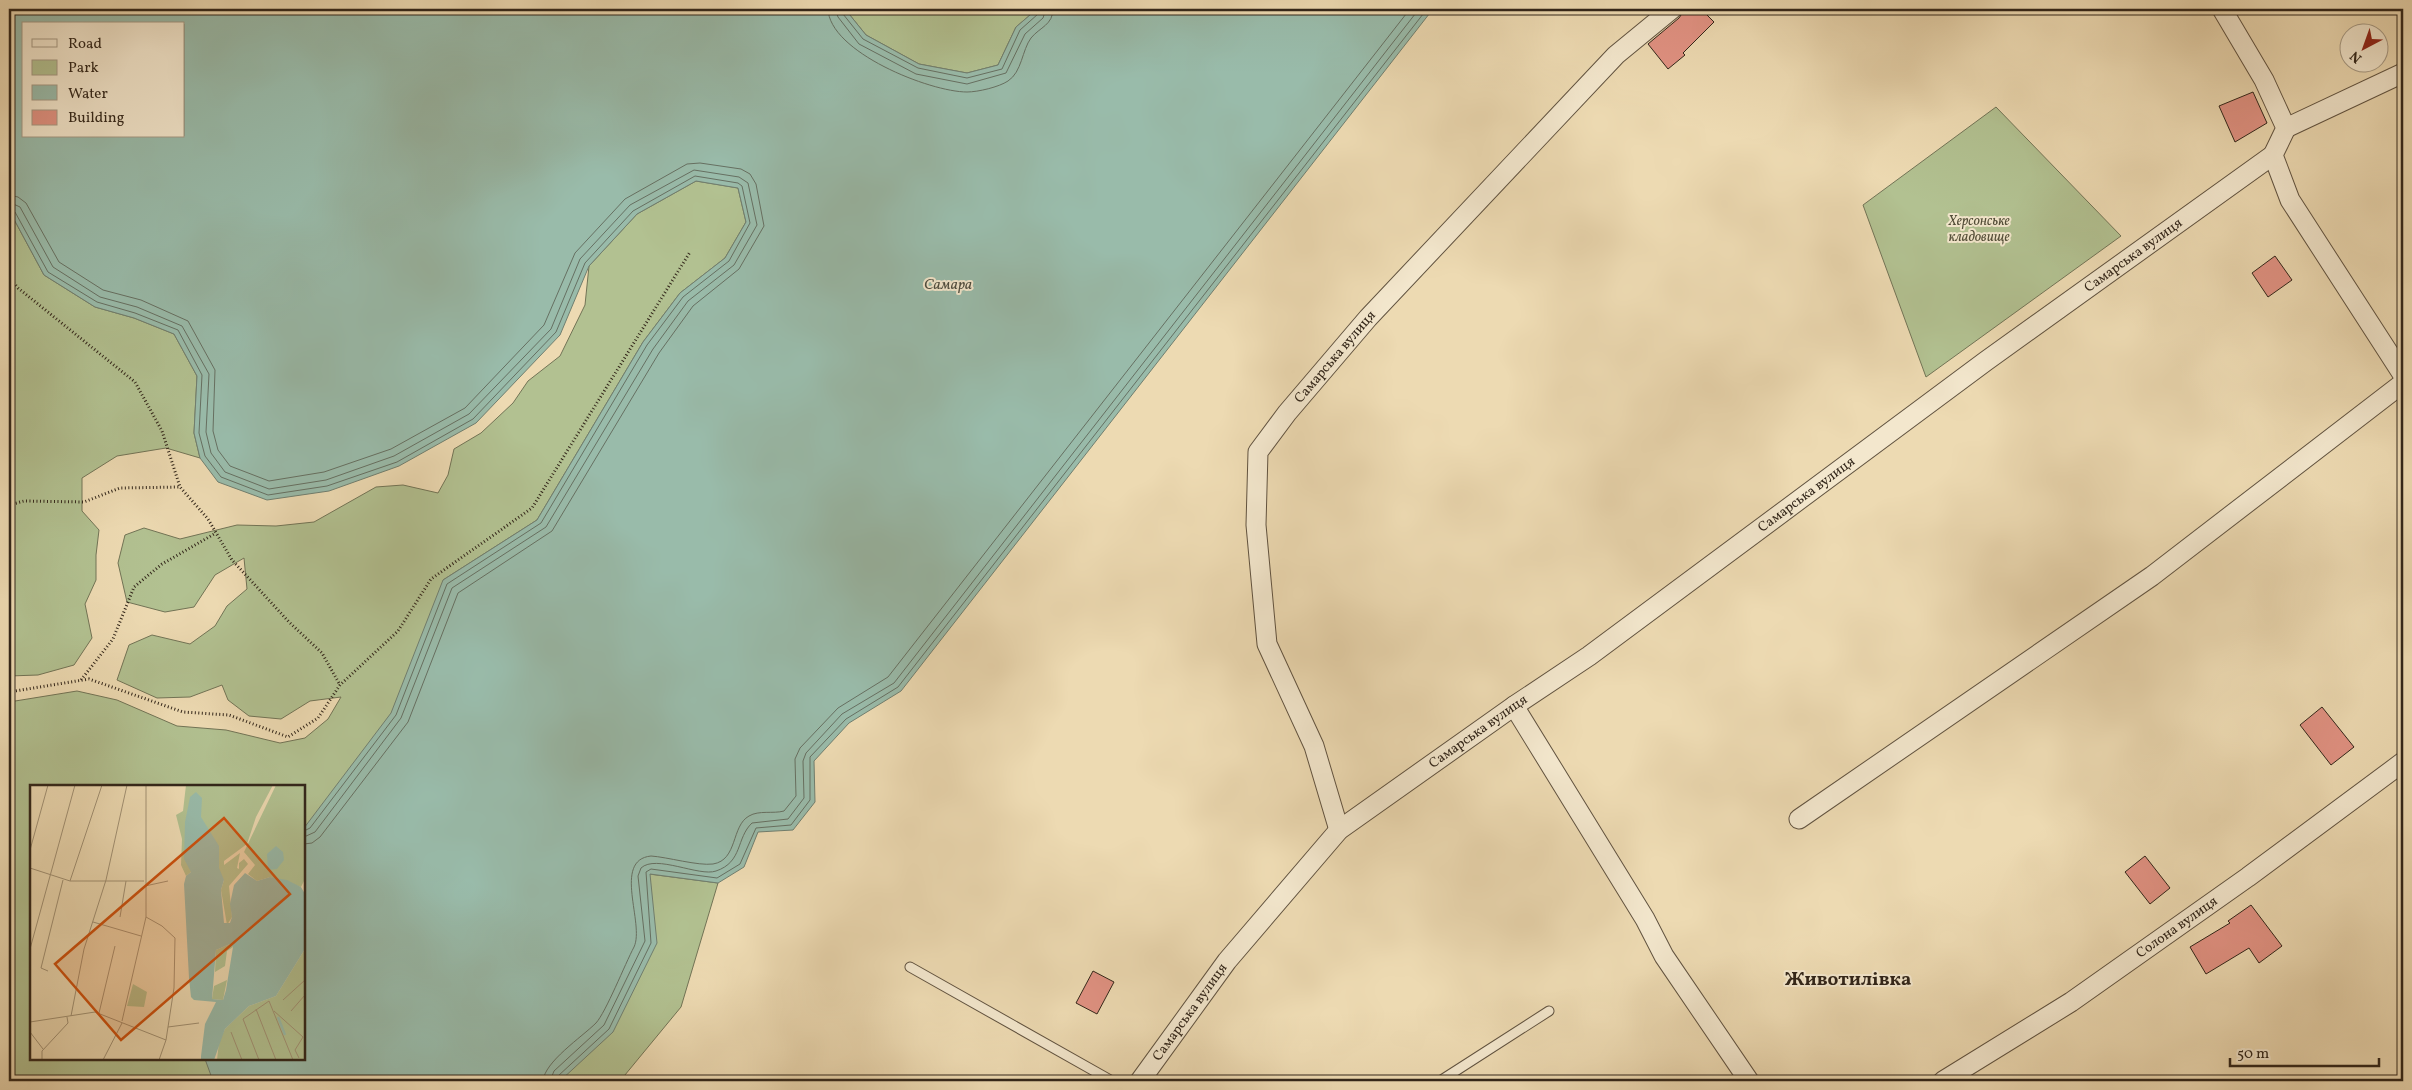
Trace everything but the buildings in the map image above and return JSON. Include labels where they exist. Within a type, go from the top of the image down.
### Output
[{"type":"street","name":"Самарська вулиця","points":[[1339,830],[1314,746],[1267,644],[1256,525],[1258,452],[1287,413],[1368,318],[1616,55],[1672,9]]},
{"type":"street","points":[[2222,9],[2264,80],[2286,128]]},
{"type":"street","points":[[2403,73],[2286,128],[2273,155],[2290,200],[2403,375]]},
{"type":"street","name":"Самарська вулиця","points":[[1140,1081],[1227,961],[1339,830],[1514,706],[1589,656],[1986,361],[2273,155]]},
{"type":"street","points":[[1799,819],[2152,576],[2403,383]]},
{"type":"street","points":[[1514,706],[1645,919],[1664,956],[1749,1081]]},
{"type":"street","name":"Солона вулиця","points":[[1943,1081],[2071,1002],[2248,876],[2403,762]]},
{"type":"lane","points":[[910,967],[1112,1081]]},
{"type":"lane","points":[[1440,1081],[1549,1011]]},
{"type":"path","points":[[9,692],[89,679],[183,712],[229,714],[288,737],[318,718],[340,685],[398,631],[431,579],[532,508],[690,252]]},
{"type":"path","points":[[9,277],[18,288],[135,382],[162,431],[180,487],[208,519],[232,560],[289,622],[322,653],[340,685]]},
{"type":"path","points":[[9,505],[24,500],[84,502],[120,488],[180,487]]},
{"type":"path","points":[[81,680],[113,639],[134,587],[162,564],[216,533]]},
{"type":"green space","points":[[845,9],[1037,9],[1016,27],[998,65],[967,73],[919,64],[866,35]]},
{"type":"green space","name":"Херсонське кладовище","points":[[1996,107],[2121,236],[1926,377],[1863,205]]},
{"type":"green space","points":[[696,181],[738,188],[746,222],[725,258],[680,293],[643,342],[537,520],[443,580],[649,874],[718,883],[681,1007],[620,1081],[9,1081],[9,702],[77,691],[117,700],[177,726],[226,730],[280,743],[305,738],[328,719],[341,697],[310,701],[281,719],[249,716],[228,700],[222,685],[190,697],[157,698],[117,680],[129,645],[152,635],[190,644],[215,626],[227,606],[247,589],[244,558],[215,575],[194,607],[165,612],[127,602],[118,563],[125,535],[144,528],[180,539],[237,525],[276,526],[314,522],[376,487],[403,485],[438,493],[448,475],[454,449],[481,433],[513,403],[528,381],[560,356],[585,305],[589,266],[637,214]]},
{"type":"green space","points":[[9,210],[44,275],[95,307],[134,318],[174,334],[197,376],[194,433],[200,458],[166,448],[117,456],[82,478],[82,511],[99,530],[96,580],[85,604],[92,638],[74,665],[38,675],[9,676]]},
{"type":"water","name":"Самара","points":[[9,9],[845,9],[866,35],[919,64],[967,73],[998,65],[1016,27],[1037,9],[1433,9],[901,691],[849,723],[814,761],[815,802],[793,830],[758,832],[744,867],[718,883],[650,874],[657,943],[613,1032],[560,1081],[213,1081],[205,1060],[305,1060],[305,827],[391,713],[443,580],[537,520],[643,342],[680,293],[725,258],[746,222],[738,188],[696,181],[637,214],[589,266],[560,335],[476,423],[399,466],[329,491],[267,500],[218,482],[200,458],[194,433],[197,376],[174,334],[134,318],[95,307],[44,275],[9,210]]},
{"type":"district","name":"Животилівка","points":[[1848,980]]}]
